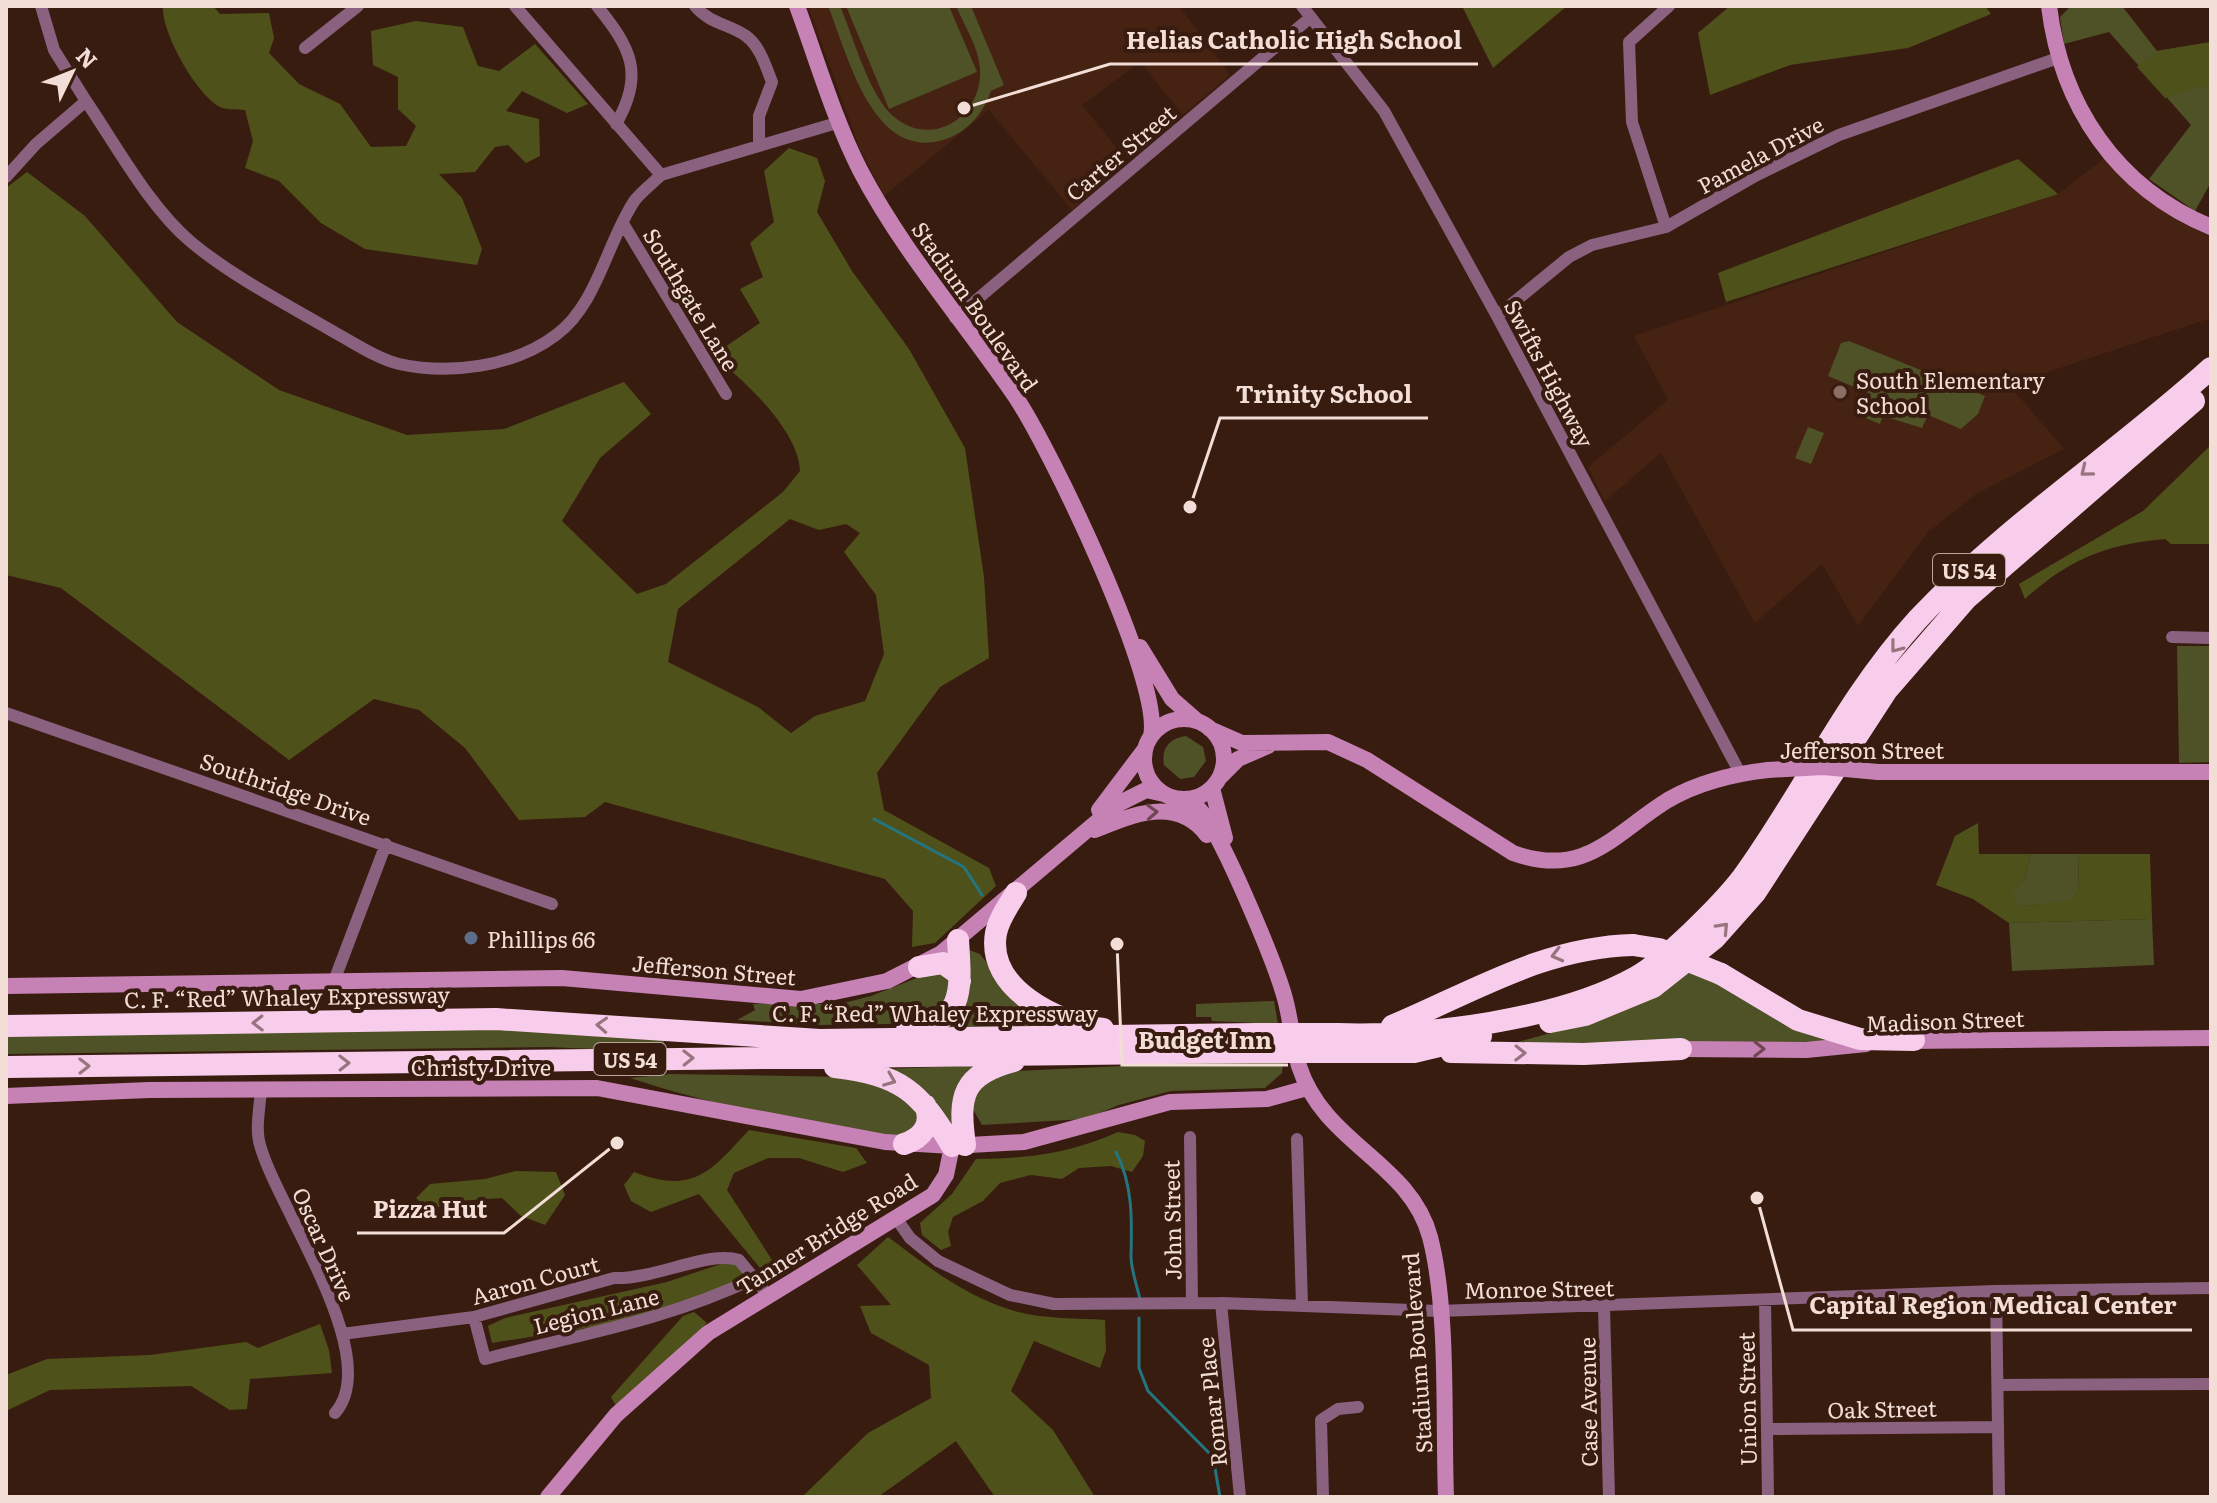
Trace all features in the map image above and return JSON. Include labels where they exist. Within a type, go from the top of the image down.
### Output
[{"type":"highway","name":"C. F. “Red” Whaley Expressway","points":[[1338,1043],[1368,1035],[1469,1026],[1559,1007],[1637,976],[1696,926],[1741,879],[1841,717],[1917,620],[1987,552],[2211,368]]},
{"type":"highway","name":"C. F. “Red” Whaley Expressway","points":[[6,1067],[1039,1055],[1256,1043],[1338,1043],[1414,1052],[1585,1015],[1653,987],[1715,938],[1755,893],[1887,690],[1966,599],[2211,387]]},
{"type":"highway","points":[[1002,971],[996,952],[997,931],[1016,893]]},
{"type":"highway","points":[[820,1040],[934,1025],[954,1007],[960,981],[960,939],[980,948],[1023,994],[1060,1018],[1094,1028],[1156,1037]]},
{"type":"highway","points":[[1368,1035],[1546,957],[1594,946],[1633,945],[1659,949],[1721,974],[1798,1020],[1860,1039],[1914,1040]]},
{"type":"highway","points":[[919,967],[933,962],[943,963],[957,973],[960,981]]},
{"type":"highway","name":"C. F. “Red” Whaley Expressway","points":[[6,1026],[496,1019],[820,1040],[1156,1037],[1256,1043]]},
{"type":"highway","points":[[1414,1052],[1584,1054],[1681,1049]]},
{"type":"highway","points":[[958,1146],[961,1104],[968,1086],[987,1070],[1039,1055]]},
{"type":"highway","points":[[758,1058],[859,1070],[889,1078],[922,1100],[958,1146]]},
{"type":"highway","points":[[904,1144],[914,1141],[926,1128],[928,1111],[922,1100]]},
{"type":"street","points":[[41,6],[54,50],[86,101],[151,196],[189,241],[277,299],[396,364],[441,370],[487,365],[555,337],[568,325],[591,288],[635,200],[661,175],[840,122]]},
{"type":"street","points":[[305,48],[358,6]]},
{"type":"street","points":[[515,6],[661,175]]},
{"type":"street","points":[[597,6],[631,55],[633,78],[628,104],[616,124]]},
{"type":"street","points":[[695,6],[703,16],[746,36],[760,54],[772,82],[759,116],[759,145]]},
{"type":"street","name":"Stadium Boulevard","points":[[797,6],[860,169],[894,228],[955,318],[1015,396],[1041,440],[1128,629]]},
{"type":"street","name":"Swifts Highway","points":[[1302,6],[1384,111],[1497,316],[1740,773]]},
{"type":"street","points":[[1666,227],[1632,122],[1629,42],[1669,6]]},
{"type":"street","points":[[2049,6],[2058,58],[2079,111],[2114,158],[2177,211],[2211,227]]},
{"type":"street","name":"Carter Street","points":[[955,318],[1311,17]]},
{"type":"street","name":"Pamela Drive","points":[[1497,316],[1569,257],[1592,245],[1666,227],[1757,175],[1839,135],[2058,58]]},
{"type":"street","points":[[6,177],[36,144],[86,101]]},
{"type":"street","name":"Southgate Lane","points":[[624,225],[726,394]]},
{"type":"street","points":[[1128,629],[1172,699],[1204,726],[1223,751],[1216,782],[1237,882]]},
{"type":"street","points":[[1128,629],[1153,707],[1147,774],[1170,796],[1196,806],[1207,819],[1237,882]]},
{"type":"street","points":[[2172,637],[2211,638]]},
{"type":"street","name":"Southridge Drive","points":[[6,713],[552,904]]},
{"type":"street","points":[[1078,837],[1148,742],[1172,721],[1204,726]]},
{"type":"street","name":"Jefferson Street","points":[[1204,726],[1242,743],[1311,740],[1338,747],[1367,760],[1513,853],[1532,860],[1554,861],[1606,847],[1667,801],[1701,784],[1740,773],[1823,767],[1878,772],[2211,772]]},
{"type":"street","points":[[1078,837],[1131,795],[1146,790],[1189,799],[1216,782],[1238,759],[1281,742]]},
{"type":"street","points":[[1078,837],[1133,814],[1180,813],[1201,827],[1227,861]]},
{"type":"street","name":"Jefferson Street","points":[[6,986],[562,978],[801,999],[887,981],[919,967],[960,939],[1078,837]]},
{"type":"street","points":[[334,981],[386,844]]},
{"type":"street","name":"Stadium Boulevard","points":[[1237,882],[1273,961],[1307,1088],[1341,1133],[1393,1176],[1417,1208],[1429,1234],[1439,1311],[1446,1497]]},
{"type":"street","name":"Madison Street","points":[[1681,1049],[1806,1050],[1914,1040],[2211,1038]]},
{"type":"street","name":"Christy Drive","points":[[6,1096],[261,1090],[597,1088],[904,1144],[958,1146]]},
{"type":"street","points":[[958,1146],[1024,1142],[1170,1102],[1267,1099],[1307,1088]]},
{"type":"street","name":"Oscar Drive","points":[[261,1090],[259,1143],[342,1334],[348,1359],[343,1404],[335,1413]]},
{"type":"street","name":"John Street","points":[[1190,1137],[1192,1303]]},
{"type":"street","points":[[1297,1139],[1302,1305]]},
{"type":"street","name":"Tanner Bridge Road","points":[[548,1497],[616,1415],[664,1369],[708,1333],[767,1294],[922,1203],[941,1185],[958,1146]]},
{"type":"street","name":"Monroe Street","points":[[896,1218],[910,1238],[938,1261],[1010,1295],[1083,1306],[1221,1303],[1439,1311],[1996,1291],[2211,1288]]},
{"type":"street","name":"Aaron Court","points":[[342,1334],[474,1317],[614,1278],[635,1279],[719,1257],[739,1260],[767,1294]]},
{"type":"street","name":"Legion Lane","points":[[474,1317],[485,1359],[603,1333],[706,1301],[755,1278]]},
{"type":"street","points":[[1996,1291],[1999,1497]]},
{"type":"street","name":"Union Street","points":[[1765,1300],[1768,1497]]},
{"type":"street","name":"Romar Place","points":[[1221,1303],[1240,1497]]},
{"type":"street","name":"Case Avenue","points":[[1604,1307],[1609,1497]]},
{"type":"street","points":[[1998,1385],[2211,1384]]},
{"type":"street","points":[[1323,1497],[1321,1420],[1338,1409],[1358,1407]]},
{"type":"street","name":"Oak Street","points":[[1767,1429],[1998,1427]]},
{"type":"shaded area","points":[[808,6],[1179,6],[1230,75],[1183,115],[1140,62],[1082,105],[1128,162],[1072,210],[989,110],[884,196],[860,149]]},
{"type":"shaded area","name":"South Elementary School","points":[[2105,158],[2156,205],[2211,235],[2211,318],[2009,385],[2064,449],[1976,494],[1927,533],[1858,626],[1822,564],[1755,623],[1661,453],[1605,501],[1588,467],[1668,400],[1634,336],[2058,194]]},
{"type":"green space","points":[[163,6],[213,6],[220,14],[269,13],[274,38],[269,53],[299,84],[340,104],[371,147],[406,146],[416,126],[398,109],[398,77],[373,65],[371,31],[416,21],[463,27],[478,66],[499,71],[535,44],[588,104],[567,113],[522,91],[506,111],[539,119],[540,156],[526,163],[508,145],[495,147],[475,172],[439,174],[462,198],[482,249],[477,265],[365,249],[321,223],[279,181],[245,168],[253,141],[245,110],[220,107],[201,89],[174,46]]},
{"type":"green space","points":[[828,6],[840,6],[876,94],[893,116],[908,126],[923,130],[952,123],[973,101],[979,86],[979,61],[956,6],[971,6],[1004,85],[991,91],[974,120],[954,136],[921,142],[900,136],[882,121],[867,100]]},
{"type":"green space","points":[[846,6],[949,6],[977,72],[889,109]]},
{"type":"green space","points":[[1462,6],[1567,6],[1493,68]]},
{"type":"green space","points":[[1730,6],[1985,6],[1991,14],[1908,48],[1790,65],[1710,95],[1698,33]]},
{"type":"green space","points":[[2071,6],[2122,6],[2157,51],[2211,42],[2211,182],[2195,211],[2149,179],[2191,125],[2109,32],[2064,44],[2060,17]]},
{"type":"green space","points":[[2211,42],[2211,84],[2165,98],[2137,67],[2157,51]]},
{"type":"green space","points":[[789,148],[817,158],[825,181],[817,212],[852,271],[909,349],[965,448],[984,577],[989,658],[940,687],[877,773],[884,810],[989,868],[996,886],[935,943],[912,947],[913,911],[885,879],[605,802],[585,817],[519,820],[465,748],[419,710],[374,699],[289,760],[61,588],[6,575],[6,188],[27,172],[85,216],[177,322],[279,390],[407,435],[504,429],[624,382],[651,414],[600,458],[562,521],[637,594],[666,584],[783,492],[800,471],[797,455],[780,423],[739,378],[712,356],[760,323],[740,289],[763,277],[750,243],[774,222],[764,171]],"holes":[[[790,519],[819,530],[846,524],[860,533],[844,552],[876,595],[884,654],[865,701],[815,716],[791,733],[758,707],[668,662],[678,609]]]},
{"type":"green space","points":[[2018,159],[2058,194],[1726,302],[1718,273]]},
{"type":"green space","points":[[1849,341],[1985,396],[1978,414],[1961,429],[1928,415],[1922,428],[1883,416],[1880,424],[1863,417],[1871,394],[1828,376],[1841,343]]},
{"type":"green space","points":[[1808,427],[1824,433],[1811,464],[1795,458]]},
{"type":"green space","points":[[2211,445],[2211,544],[2171,544],[2165,539],[2107,550],[2057,573],[2025,599],[2019,584],[2143,511]]},
{"type":"green space","points":[[2177,646],[2211,646],[2211,762],[2179,763]]},
{"type":"green space","points":[[1186,736],[1203,747],[1206,761],[1194,777],[1180,779],[1164,765],[1164,754],[1171,742]]},
{"type":"green space","points":[[1978,823],[1979,854],[2030,854],[2025,878],[2012,893],[2020,906],[2070,901],[2078,891],[2079,854],[2150,854],[2152,919],[2009,923],[1973,899],[1936,885],[1955,836]]},
{"type":"green space","points":[[2030,854],[2079,854],[2078,891],[2070,902],[2019,906],[2011,893],[2025,878]]},
{"type":"green space","points":[[2152,919],[2154,965],[2012,971],[2009,923]]},
{"type":"green space","points":[[966,949],[980,954],[1006,986],[1053,1027],[949,1028]]},
{"type":"green space","points":[[1696,967],[1838,1043],[1499,1047],[1591,1022]]},
{"type":"green space","points":[[937,970],[950,981],[949,1001],[919,1020],[888,1024],[820,1025],[737,1020],[755,1010],[753,1004],[840,1004],[871,996]]},
{"type":"green space","points":[[1274,1001],[1278,1024],[1212,1021],[1211,1017],[1196,1017],[1196,1004]]},
{"type":"green space","points":[[510,1026],[664,1037],[664,1052],[548,1047],[6,1054],[6,1032]]},
{"type":"green space","points":[[1251,1060],[1283,1063],[1282,1073],[1265,1088],[1171,1091],[1119,1105],[1085,1119],[982,1125],[971,1106],[981,1085],[1014,1071]]},
{"type":"green space","points":[[983,1065],[952,1127],[887,1069]]},
{"type":"green space","points":[[670,1074],[846,1077],[881,1084],[923,1113],[905,1137],[766,1114],[696,1098],[630,1078]]},
{"type":"green space","points":[[749,1130],[856,1148],[867,1163],[843,1172],[799,1158],[768,1158],[734,1173],[727,1190],[781,1274],[770,1280],[699,1194],[651,1212],[631,1201],[624,1185],[634,1172],[672,1181],[700,1175]]},
{"type":"green space","points":[[1118,1132],[1135,1135],[1145,1141],[1143,1156],[1132,1172],[1111,1166],[1079,1168],[1062,1179],[1031,1175],[1000,1183],[983,1201],[953,1217],[948,1232],[951,1246],[941,1250],[922,1235],[920,1223],[952,1194],[976,1159],[1048,1153]]},
{"type":"green space","points":[[516,1171],[556,1172],[565,1195],[545,1225],[521,1216],[502,1198],[457,1201],[429,1210],[416,1198],[430,1184],[485,1179]]},
{"type":"green space","points":[[888,1237],[950,1281],[1000,1306],[1039,1316],[1105,1320],[1106,1350],[1100,1368],[1034,1341],[1011,1391],[1053,1430],[1095,1497],[995,1497],[956,1441],[878,1497],[803,1496],[868,1433],[931,1398],[929,1365],[871,1333],[860,1306],[891,1305],[857,1265]]},
{"type":"green space","points":[[730,1261],[741,1264],[743,1276],[687,1303],[622,1321],[492,1343],[488,1326],[505,1318],[667,1282]]},
{"type":"green space","points":[[694,1312],[707,1323],[616,1406],[611,1397],[683,1316]]},
{"type":"green space","points":[[320,1324],[329,1350],[332,1373],[250,1379],[247,1409],[230,1410],[191,1386],[50,1390],[6,1411],[6,1375],[47,1359],[150,1355],[246,1342],[258,1348]]},
{"type":"waterway","points":[[874,819],[964,867],[982,895]]},
{"type":"waterway","points":[[1116,1152],[1126,1177],[1131,1216],[1131,1261],[1140,1299]]},
{"type":"waterway","points":[[1139,1318],[1139,1368],[1148,1391],[1213,1457],[1220,1497]]},
{"type":"place","name":"Helias Catholic High School","points":[[964,108]]},
{"type":"place","name":"South Elementary School","points":[[1840,392]]},
{"type":"place","name":"Trinity School","points":[[1190,507]]},
{"type":"place","name":"Phillips 66","points":[[471,938]]},
{"type":"place","name":"Budget Inn","points":[[1117,944]]},
{"type":"place","name":"Pizza Hut","points":[[617,1143]]},
{"type":"place","name":"Capital Region Medical Center","points":[[1757,1198]]}]
